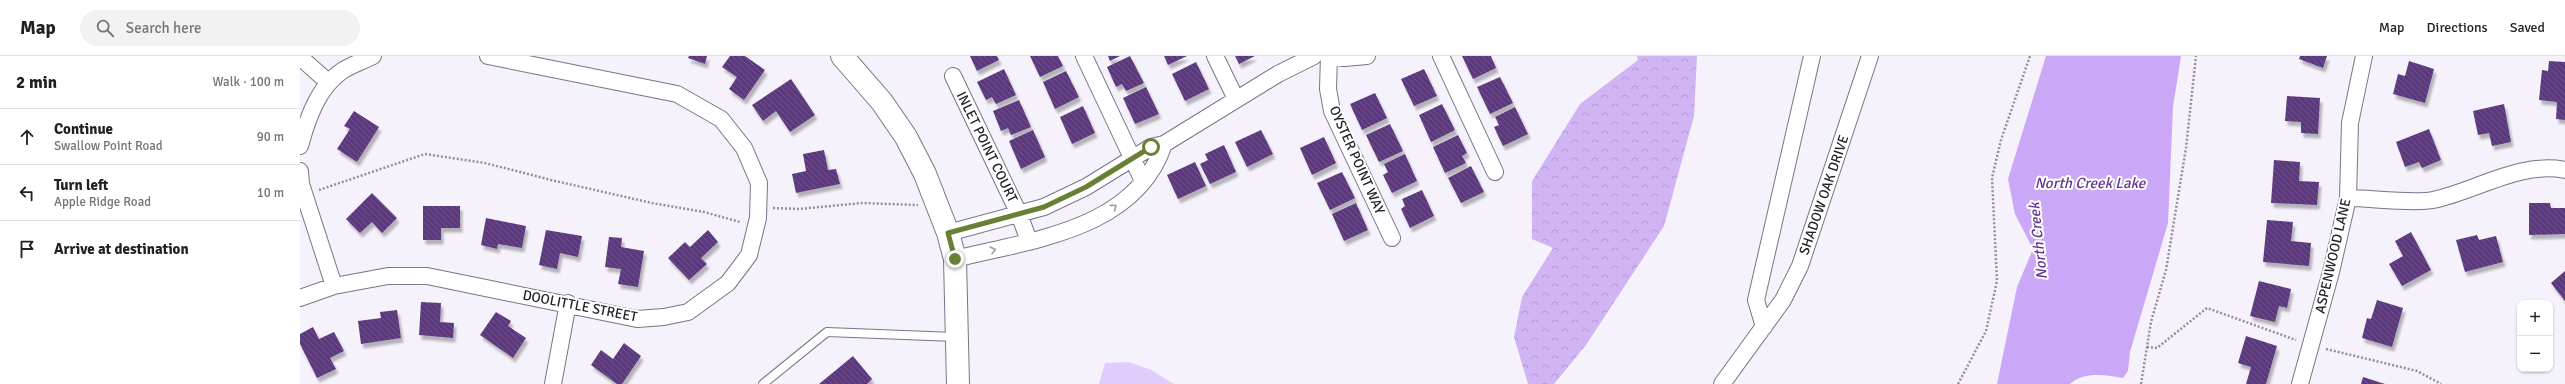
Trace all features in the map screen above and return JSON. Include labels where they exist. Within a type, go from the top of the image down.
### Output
[{"type":"street","points":[[300,146],[307,120],[329,83],[342,71],[373,56]]},
{"type":"street","name":"DOOLITTLE STREET","points":[[300,298],[334,286],[388,276],[427,276],[637,319],[664,317],[688,312],[728,283],[748,255],[759,213],[758,183],[744,148],[721,119],[677,94],[488,56]]},
{"type":"street","points":[[842,56],[882,102],[906,137],[948,233],[955,259],[958,384]]},
{"type":"street","points":[[1084,56],[1143,181]]},
{"type":"street","points":[[1215,56],[1236,99]]},
{"type":"street","points":[[948,233],[1044,207],[1067,197],[1151,147],[1164,144],[1295,64],[1314,56]]},
{"type":"street","name":"OYSTER POINT WAY","points":[[1328,56],[1328,89],[1332,111],[1392,238]]},
{"type":"street","points":[[1332,56],[1344,58],[1367,56]]},
{"type":"street","points":[[1441,56],[1495,172]]},
{"type":"street","points":[[1764,327],[1756,300],[1812,56]]},
{"type":"street","name":"SHADOW OAK DRIVE","points":[[1722,384],[1783,300],[1800,266],[1870,56]]},
{"type":"street","name":"ASPENWOOD LANE","points":[[2300,384],[2331,272],[2348,198],[2350,123],[2364,56]]},
{"type":"street","points":[[300,58],[329,83]]},
{"type":"street","name":"INLET POINT COURT","points":[[953,76],[1020,214],[1029,240]]},
{"type":"street","points":[[955,259],[1092,222],[1126,199],[1143,181],[1161,155],[1164,144]]},
{"type":"street","points":[[2348,198],[2431,200],[2463,193],[2523,171],[2551,167],[2565,170]]},
{"type":"street","points":[[300,172],[304,195],[334,286]]},
{"type":"street","points":[[553,384],[568,304]]},
{"type":"lane","points":[[763,384],[827,332],[958,337]]},
{"type":"path","points":[[1958,384],[1986,331],[1998,281],[1992,178],[2001,140],[2030,56]]},
{"type":"path","points":[[2141,384],[2151,322],[2166,270],[2186,148],[2196,56]]},
{"type":"path","points":[[304,195],[425,154],[485,163],[652,203],[704,212],[737,223],[759,213],[862,203],[937,206]]},
{"type":"path","points":[[2147,347],[2157,348],[2207,308],[2311,345],[2417,371],[2441,384]]},
{"type":"shaded area","points":[[1129,362],[1151,370],[1174,384],[1099,384],[1105,363]]},
{"type":"green space","points":[[1637,56],[1697,56],[1694,116],[1664,226],[1586,345],[1554,384],[1528,384],[1514,337],[1522,297],[1553,248],[1532,239],[1532,181],[1580,104],[1638,60]]},
{"type":"water","name":"North Creek Lake","points":[[2046,56],[2181,56],[2173,107],[2168,223],[2130,352],[2128,371],[2123,378],[2095,375],[2082,377],[2070,384],[1997,384],[2017,287],[2033,249],[2015,214],[2008,179]]},
{"type":"building","points":[[689,56],[707,56],[705,64],[688,58]]},
{"type":"building","points":[[730,56],[745,56],[765,70],[744,100],[729,89],[737,77],[722,67]]},
{"type":"building","points":[[970,56],[997,56],[999,60],[977,71]]},
{"type":"building","points":[[1030,56],[1058,56],[1063,66],[1040,77]]},
{"type":"building","points":[[1108,56],[1120,56],[1110,61]]},
{"type":"building","points":[[1130,56],[1144,83],[1126,91],[1122,84],[1116,87],[1107,67]]},
{"type":"building","points":[[1164,56],[1187,56],[1168,65]]},
{"type":"building","points":[[1235,56],[1255,56],[1239,64]]},
{"type":"building","points":[[1462,56],[1491,56],[1496,68],[1473,79]]},
{"type":"building","points":[[2300,56],[2327,56],[2323,68],[2299,59]]},
{"type":"building","points":[[2409,61],[2434,69],[2425,103],[2393,94],[2398,74],[2405,76]]},
{"type":"building","points":[[2549,61],[2565,62],[2565,120],[2556,119],[2557,102],[2539,100],[2542,70],[2548,71]]},
{"type":"building","points":[[1196,62],[1209,89],[1185,101],[1172,74]]},
{"type":"building","points":[[1004,69],[1016,95],[996,104],[992,97],[986,100],[977,82]]},
{"type":"building","points":[[1424,69],[1437,96],[1414,106],[1401,79]]},
{"type":"building","points":[[1066,71],[1079,97],[1055,109],[1043,82]]},
{"type":"building","points":[[1500,77],[1513,103],[1490,114],[1477,87]]},
{"type":"building","points":[[791,79],[815,115],[790,132],[776,111],[763,121],[752,105]]},
{"type":"building","points":[[1146,87],[1159,114],[1135,124],[1123,98]]},
{"type":"building","points":[[1375,93],[1387,118],[1362,130],[1350,104]]},
{"type":"building","points":[[2287,96],[2320,98],[2318,134],[2301,133],[2301,122],[2285,121]]},
{"type":"building","points":[[1019,100],[1031,127],[1011,135],[1008,128],[1001,131],[993,111]]},
{"type":"building","points":[[1442,104],[1455,130],[1431,142],[1419,115]]},
{"type":"building","points":[[2504,104],[2511,142],[2492,146],[2489,133],[2478,135],[2473,111]]},
{"type":"building","points":[[1083,106],[1095,133],[1072,144],[1060,117]]},
{"type":"building","points":[[1515,107],[1528,134],[1503,146],[1494,127],[1499,125],[1495,117]]},
{"type":"building","points":[[354,111],[379,127],[357,162],[337,149],[350,129],[344,126]]},
{"type":"building","points":[[1390,124],[1403,151],[1379,162],[1366,135]]},
{"type":"building","points":[[2429,129],[2441,160],[2422,168],[2419,162],[2405,167],[2396,142]]},
{"type":"building","points":[[1033,130],[1045,157],[1021,169],[1009,141]]},
{"type":"building","points":[[1261,130],[1273,154],[1247,167],[1235,142]]},
{"type":"building","points":[[1458,135],[1467,153],[1462,156],[1466,163],[1445,173],[1433,147]]},
{"type":"building","points":[[1324,137],[1336,163],[1312,175],[1300,148]]},
{"type":"building","points":[[1224,145],[1236,172],[1210,184],[1200,164],[1208,160],[1205,154]]},
{"type":"building","points":[[824,150],[828,170],[836,169],[840,184],[796,193],[792,174],[806,171],[803,154]]},
{"type":"building","points":[[1405,154],[1417,181],[1392,193],[1383,175],[1388,172],[1384,164]]},
{"type":"building","points":[[2274,160],[2300,162],[2299,181],[2319,182],[2317,205],[2271,203]]},
{"type":"building","points":[[1195,162],[1206,186],[1178,199],[1167,175]]},
{"type":"building","points":[[1471,166],[1484,192],[1461,203],[1448,178]]},
{"type":"building","points":[[1342,172],[1355,198],[1330,210],[1317,183]]},
{"type":"building","points":[[1422,190],[1434,216],[1410,228],[1401,209],[1405,206],[1402,199]]},
{"type":"building","points":[[372,193],[397,218],[382,233],[372,222],[360,233],[346,219]]},
{"type":"building","points":[[1356,203],[1368,230],[1344,241],[1332,214]]},
{"type":"building","points":[[2529,203],[2550,203],[2551,208],[2565,208],[2565,234],[2529,235]]},
{"type":"building","points":[[423,206],[460,206],[460,228],[441,228],[441,240],[423,240]]},
{"type":"building","points":[[486,218],[526,226],[522,248],[498,244],[497,249],[481,245]]},
{"type":"building","points":[[2267,220],[2293,222],[2291,241],[2311,243],[2309,266],[2263,262]]},
{"type":"building","points":[[546,230],[582,236],[578,257],[560,253],[557,269],[539,265]]},
{"type":"building","points":[[708,230],[718,242],[701,258],[707,264],[689,280],[668,258],[685,242],[690,247]]},
{"type":"building","points":[[2411,232],[2431,270],[2402,286],[2389,264],[2403,256],[2395,241]]},
{"type":"building","points":[[2477,235],[2479,240],[2496,236],[2503,262],[2465,272],[2456,240]]},
{"type":"building","points":[[609,237],[622,238],[621,247],[644,251],[638,287],[618,284],[621,269],[605,267]]},
{"type":"building","points":[[2565,271],[2565,301],[2551,283]]},
{"type":"building","points":[[2259,281],[2291,289],[2287,308],[2279,306],[2275,322],[2250,316]]},
{"type":"building","points":[[2377,300],[2403,308],[2392,347],[2362,338],[2367,318],[2371,319]]},
{"type":"building","points":[[421,302],[441,303],[440,322],[454,323],[453,338],[419,335]]},
{"type":"building","points":[[397,310],[401,338],[361,344],[358,321],[381,318],[380,312]]},
{"type":"building","points":[[496,312],[511,321],[508,326],[526,338],[513,358],[480,335]]},
{"type":"building","points":[[313,327],[319,339],[334,332],[344,351],[330,358],[336,369],[317,378],[300,344],[300,334]]},
{"type":"building","points":[[2246,336],[2277,346],[2266,384],[2246,384],[2251,367],[2238,363]]},
{"type":"building","points":[[624,343],[641,356],[622,384],[617,384],[591,365],[601,350],[613,359]]},
{"type":"building","points":[[853,356],[872,379],[867,384],[819,384]]},
{"type":"building","points":[[2363,377],[2385,384],[2361,384]]},
{"type":"route","points":[[955,259],[948,233],[1044,207],[1086,187],[1151,147]]},
{"type":"water label","name":"North Creek","points":[[2038,241]]}]
